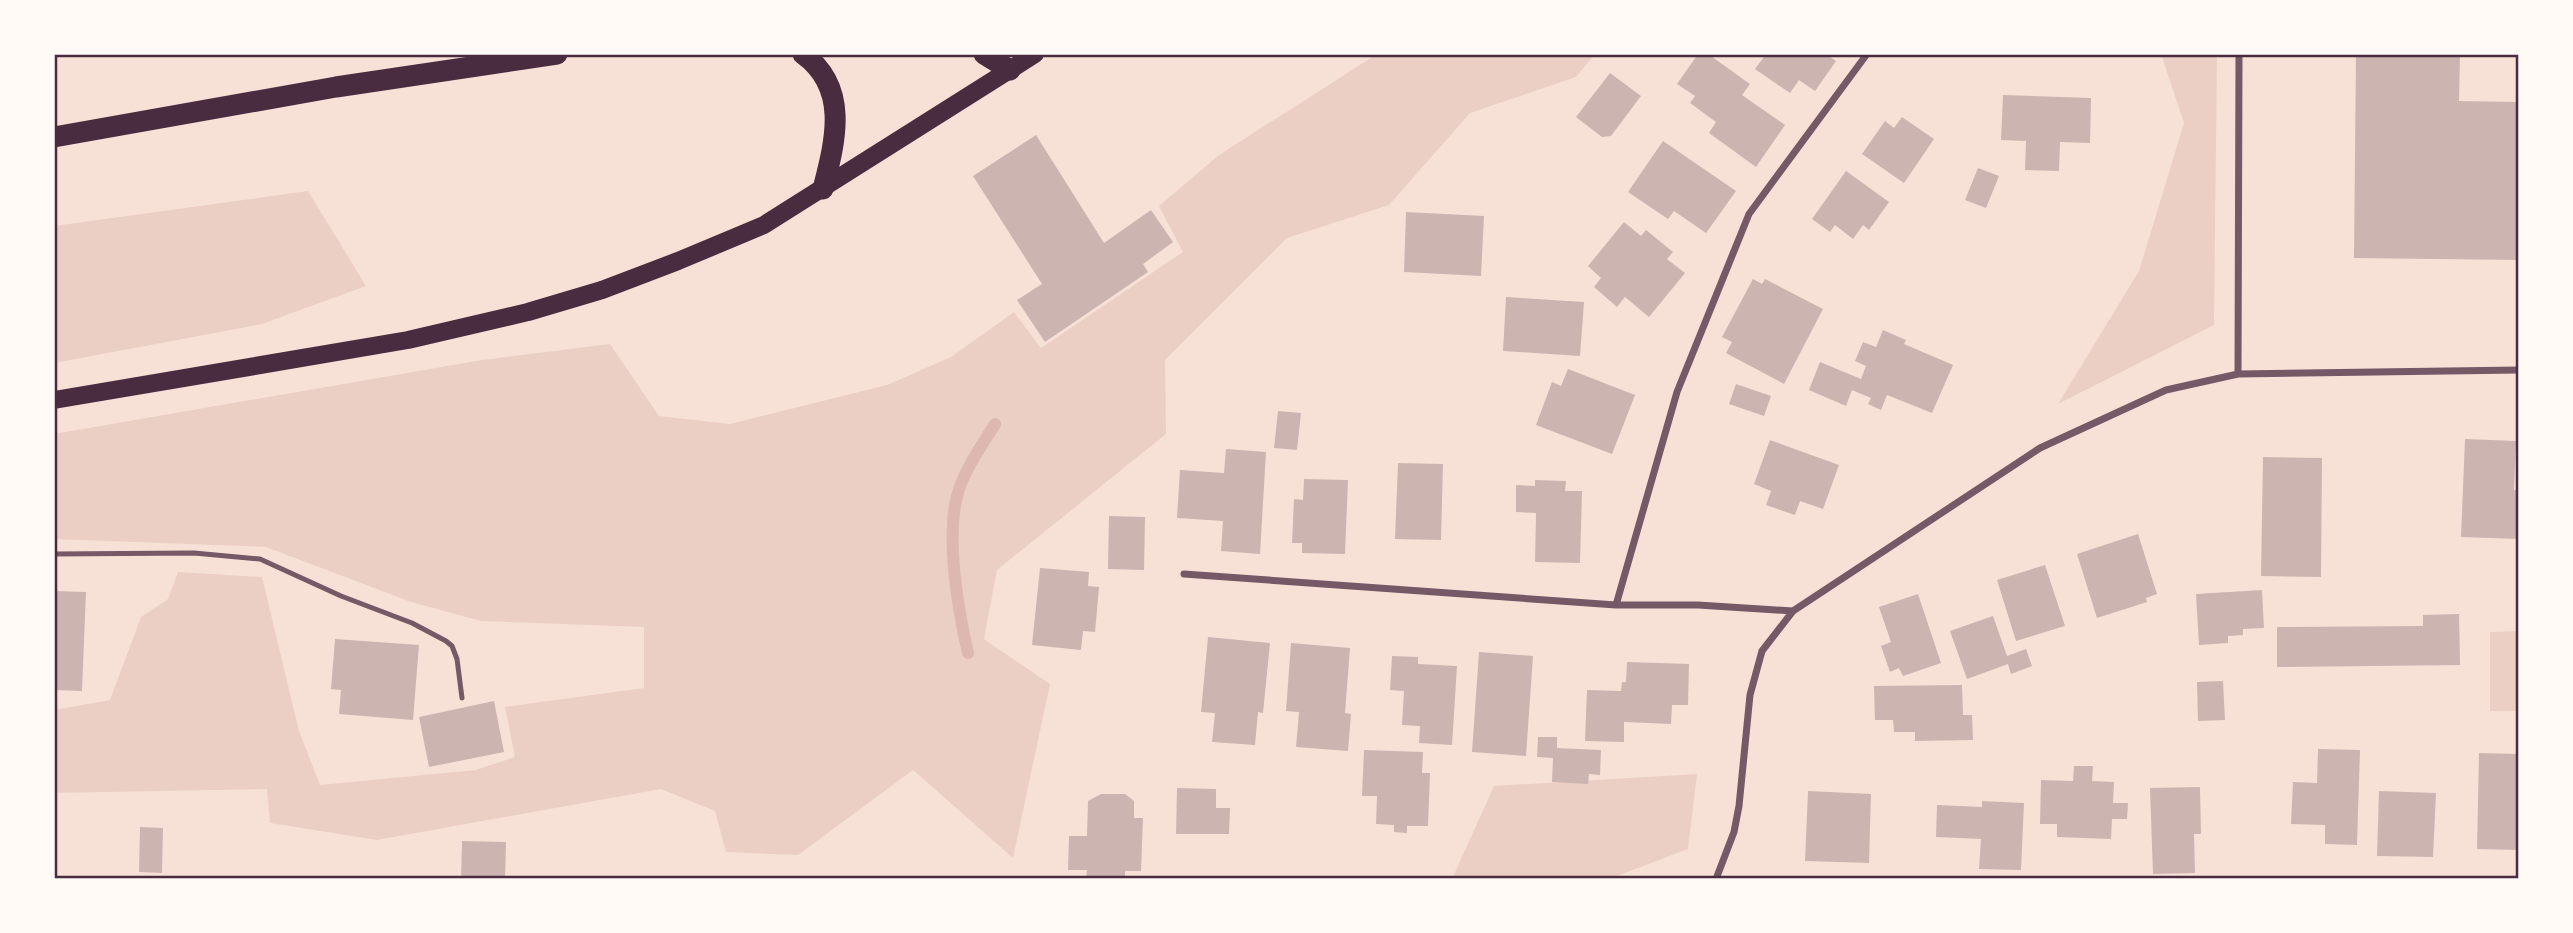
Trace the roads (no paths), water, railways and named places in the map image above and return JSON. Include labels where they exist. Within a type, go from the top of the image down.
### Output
[{"type":"highway","points":[[54,137],[335,87],[557,54]]},
{"type":"highway","points":[[803,54],[816,64],[834,100],[836,139],[823,189]]},
{"type":"highway","points":[[984,54],[1005,62]]},
{"type":"main road","points":[[54,400],[408,340],[527,312],[602,290],[764,225],[823,189],[1005,62],[1035,54]]},
{"type":"street","points":[[1616,605],[1677,392],[1749,214],[1867,54]]},
{"type":"street","points":[[2238,374],[2239,54]]},
{"type":"street","points":[[1716,879],[1734,832],[1750,695],[1762,651],[1793,611],[2040,448],[2166,390],[2238,374],[2519,370]]},
{"type":"street","points":[[1184,574],[1616,605],[1698,605],[1793,611]]},
{"type":"lane","points":[[54,554],[194,553],[260,559],[341,597],[412,623],[446,641],[455,651],[462,698]]},
{"type":"waterway","points":[[968,653],[955,575],[954,513],[964,478],[995,424]]}]
